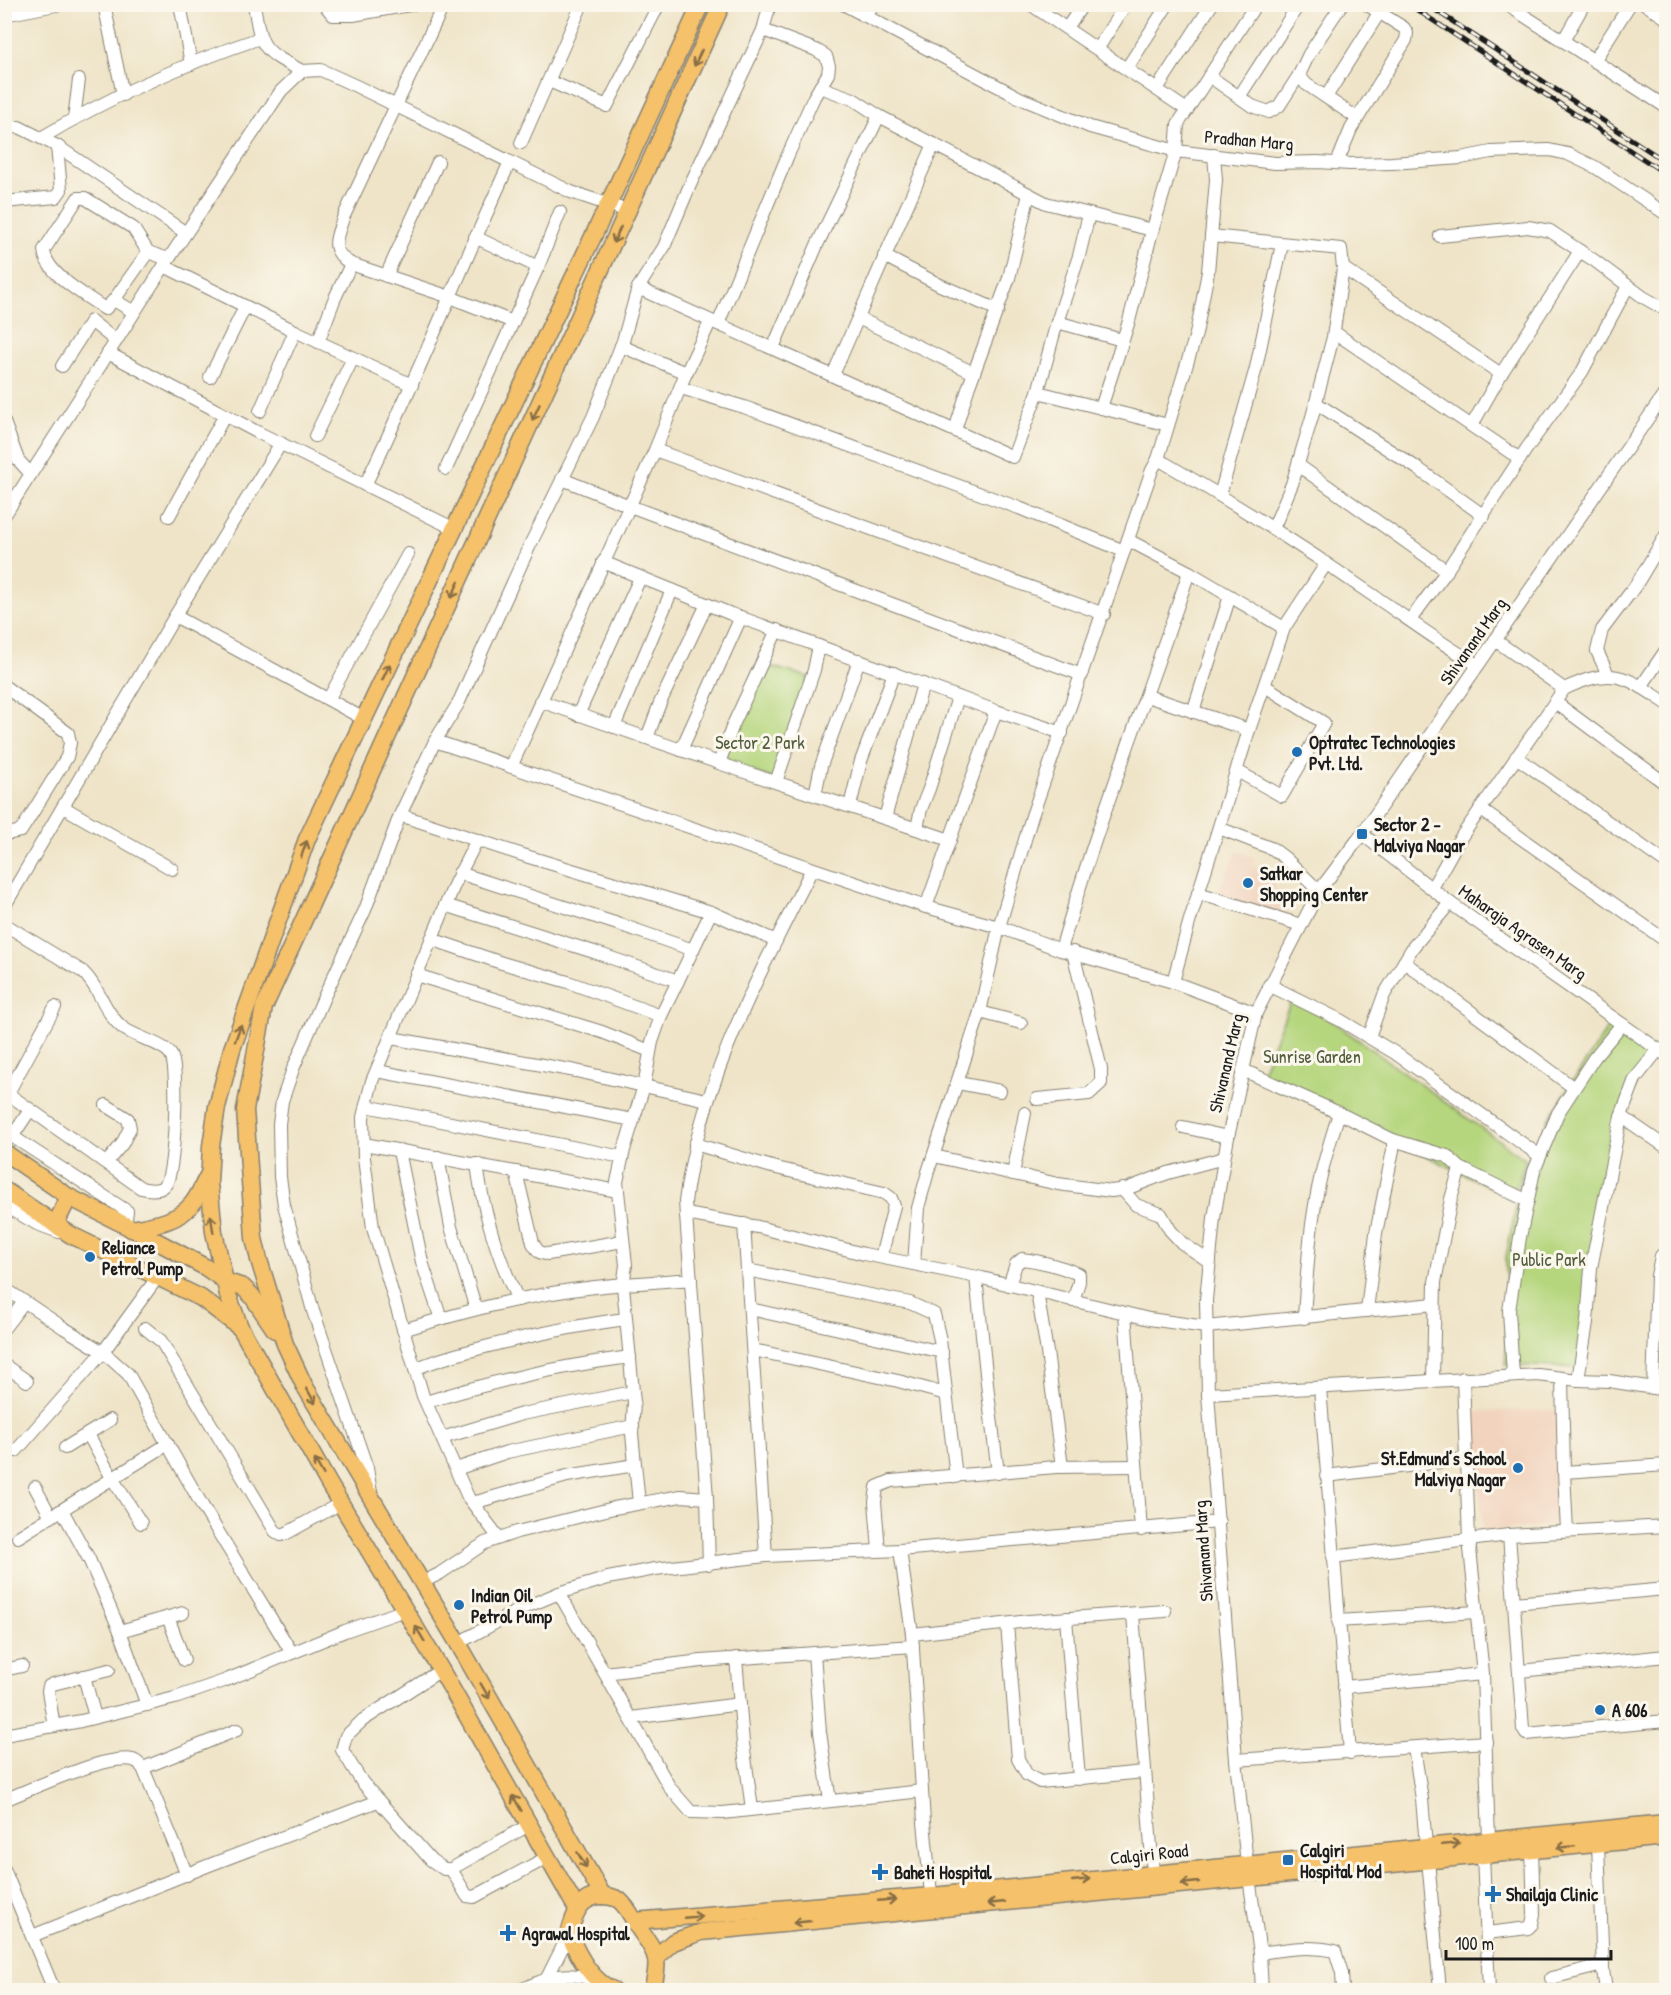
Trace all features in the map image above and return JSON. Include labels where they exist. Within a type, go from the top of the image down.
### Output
[{"type":"main road","points":[[577,1909],[441,1670],[240,1328],[226,1288],[212,1223],[209,1173],[217,1107],[232,1049],[307,839],[701,4]]},
{"type":"main road","points":[[603,1896],[458,1643],[304,1385],[285,1344],[254,1238],[245,1110],[264,1007],[722,4]]},
{"type":"main road","points":[[7,1140],[69,1197],[205,1267],[226,1288]]},
{"type":"main road","points":[[128,1227],[157,1224],[179,1216],[192,1204],[209,1173]]},
{"type":"main road","points":[[4,1190],[72,1235],[201,1298],[240,1328]]},
{"type":"main road","points":[[55,1225],[69,1197]]},
{"type":"main road","points":[[243,1287],[259,1260]]},
{"type":"main road","points":[[201,1298],[226,1288],[243,1287],[252,1296],[285,1344]]},
{"type":"main road","name":"Calgiri Road","points":[[634,1921],[932,1903],[1486,1847],[1666,1823]]},
{"type":"main road","name":"Calgiri Road","points":[[1486,1847],[1532,1850],[1666,1837]]},
{"type":"main road","name":"Calgiri Road","points":[[656,1957],[673,1942],[701,1932],[1153,1873],[1247,1871]]},
{"type":"main road","points":[[606,1987],[582,1960],[569,1934],[577,1909],[585,1900],[596,1896],[619,1900],[656,1957],[654,1985],[637,1990]]},
{"type":"street","points":[[4,15],[61,4]]},
{"type":"street","points":[[104,4],[123,95]]},
{"type":"street","points":[[180,4],[191,64]]},
{"type":"street","points":[[254,4],[260,38],[273,56],[302,71],[321,70],[571,192],[628,211]]},
{"type":"street","points":[[324,4],[333,15],[353,15],[415,4]]},
{"type":"street","points":[[444,4],[359,180],[336,239],[340,256],[351,264],[450,297],[513,322]]},
{"type":"street","points":[[549,81],[607,106],[659,4]]},
{"type":"street","points":[[373,1503],[368,1467],[313,1311],[286,1214],[280,1178],[279,1124],[282,1101],[293,1069],[365,910],[400,815],[435,741],[458,704],[529,547],[593,417],[621,346],[638,288],[664,248],[690,185],[763,30],[770,4]]},
{"type":"street","name":"Pradhan Marg","points":[[843,4],[1039,106],[1090,127],[1176,151],[1275,163],[1392,163],[1461,158],[1491,152],[1549,150],[1569,154],[1595,167],[1666,213]]},
{"type":"street","points":[[863,15],[875,4]]},
{"type":"street","points":[[1030,4],[1187,110]]},
{"type":"street","points":[[1067,28],[1083,4]]},
{"type":"street","points":[[1098,48],[1126,4]]},
{"type":"street","points":[[1127,68],[1168,4]]},
{"type":"street","points":[[1157,89],[1212,4]]},
{"type":"street","points":[[1101,408],[1129,321],[1152,230],[1176,151],[1178,124],[1256,4]]},
{"type":"street","points":[[1239,97],[1299,4]]},
{"type":"street","points":[[1209,76],[1252,106],[1269,112],[1279,106],[1299,75],[1309,54],[1342,4]]},
{"type":"street","points":[[1337,163],[1357,118],[1406,40],[1407,33],[1404,28],[1365,4]]},
{"type":"street","points":[[1506,4],[1666,107]]},
{"type":"street","points":[[1563,41],[1584,4]]},
{"type":"street","points":[[1594,61],[1630,4]]},
{"type":"street","points":[[1645,4],[1663,12]]},
{"type":"street","points":[[520,143],[549,81],[580,5]]},
{"type":"street","points":[[1326,97],[1379,13]]},
{"type":"street","points":[[511,767],[628,505],[655,450],[686,374],[714,323],[814,97],[828,74],[829,66],[826,56],[763,30]]},
{"type":"street","points":[[41,138],[123,95],[191,64],[260,38]]},
{"type":"street","points":[[4,516],[134,312],[281,91],[302,71]]},
{"type":"street","points":[[1299,75],[1306,84],[1357,118]]},
{"type":"street","points":[[74,119],[79,80]]},
{"type":"street","points":[[820,87],[853,99],[879,116],[1046,203],[1152,230]]},
{"type":"street","points":[[773,348],[817,245],[879,116]]},
{"type":"street","points":[[4,128],[19,127],[57,146],[186,233]]},
{"type":"street","points":[[833,375],[934,144]]},
{"type":"street","points":[[4,202],[56,197],[61,190],[57,146]]},
{"type":"street","points":[[914,1264],[918,1209],[980,1012],[999,927],[1032,816],[1158,459],[1196,334],[1208,272],[1216,180],[1214,155]]},
{"type":"street","points":[[386,276],[438,162]]},
{"type":"street","points":[[365,485],[412,385],[475,237],[510,162]]},
{"type":"street","points":[[955,430],[1009,278],[1029,194]]},
{"type":"street","points":[[148,252],[105,309],[56,273],[44,255],[44,250],[78,198],[85,198],[133,228],[148,252],[166,263],[245,307],[412,385]]},
{"type":"street","points":[[446,469],[538,267],[560,212]]},
{"type":"street","points":[[638,288],[1013,457],[1038,392],[1089,214]]},
{"type":"street","points":[[1440,236],[1528,227],[1550,231],[1666,310]]},
{"type":"street","points":[[1211,236],[1341,249],[1343,268],[1334,332],[1298,465],[1273,529]]},
{"type":"street","points":[[475,237],[538,267]]},
{"type":"street","points":[[1220,495],[1256,368],[1282,244]]},
{"type":"street","points":[[1472,425],[1501,374],[1580,251]]},
{"type":"street","points":[[884,256],[940,285],[998,310]]},
{"type":"street","points":[[318,342],[351,264]]},
{"type":"street","points":[[43,267],[90,304],[91,321],[63,366]]},
{"type":"street","points":[[1343,268],[1501,374]]},
{"type":"street","points":[[1410,620],[1447,570],[1520,459],[1582,372],[1628,286]]},
{"type":"street","points":[[114,300],[134,312]]},
{"type":"street","points":[[210,377],[245,307]]},
{"type":"street","points":[[858,318],[974,373]]},
{"type":"street","points":[[91,321],[116,341]]},
{"type":"street","points":[[1057,322],[1122,340]]},
{"type":"street","points":[[260,411],[295,331]]},
{"type":"street","points":[[1334,332],[1520,459]]},
{"type":"street","points":[[621,346],[686,374]]},
{"type":"street","points":[[108,353],[225,415],[454,529]]},
{"type":"street","points":[[315,436],[353,358]]},
{"type":"street","points":[[681,387],[744,407],[1126,546],[1189,572],[1284,628]]},
{"type":"street","points":[[1038,392],[1168,425]]},
{"type":"street","name":"Shivanand Marg","points":[[1262,1990],[1260,1953],[1247,1871],[1236,1760],[1208,1394],[1206,1327],[1214,1218],[1228,1137],[1256,1013],[1319,891],[1362,834],[1666,392]]},
{"type":"street","points":[[1316,402],[1417,468],[1484,516]]},
{"type":"street","points":[[169,516],[225,415]]},
{"type":"street","points":[[4,422],[18,460],[31,474]]},
{"type":"street","points":[[4,907],[175,616],[281,443]]},
{"type":"street","points":[[655,450],[1104,614]]},
{"type":"street","points":[[1158,459],[1273,529],[1478,665]]},
{"type":"street","points":[[1298,465],[1447,570]]},
{"type":"street","points":[[562,479],[1082,675]]},
{"type":"street","points":[[1608,675],[1597,651],[1602,630],[1636,585],[1666,535]]},
{"type":"street","points":[[329,698],[408,554]]},
{"type":"street","points":[[603,562],[741,617],[1062,733]]},
{"type":"street","points":[[1173,982],[1249,730],[1284,628],[1326,564]]},
{"type":"street","points":[[1037,1099],[1089,1094],[1101,1083],[1101,1069],[1067,951],[1095,838],[1148,696],[1189,572]]},
{"type":"street","points":[[578,715],[640,578]]},
{"type":"street","points":[[614,727],[672,590]]},
{"type":"street","points":[[1193,712],[1230,596]]},
{"type":"street","points":[[647,738],[660,703],[707,604]]},
{"type":"street","points":[[175,616],[364,719]]},
{"type":"street","points":[[681,750],[741,617]]},
{"type":"street","points":[[719,763],[733,725],[777,630]]},
{"type":"street","points":[[1496,640],[1564,689]]},
{"type":"street","points":[[776,782],[810,681],[819,646]]},
{"type":"street","points":[[1641,687],[1666,650]]},
{"type":"street","points":[[815,795],[821,766],[859,660]]},
{"type":"street","points":[[850,806],[861,761],[894,673]]},
{"type":"street","points":[[1432,888],[1457,843],[1564,689],[1582,680],[1608,675],[1630,679],[1666,703]]},
{"type":"street","points":[[885,818],[923,684]]},
{"type":"street","points":[[4,686],[68,733],[70,742],[67,757],[21,831],[7,834],[4,832]]},
{"type":"street","points":[[1237,771],[1282,796],[1324,723],[1265,686]]},
{"type":"street","points":[[1148,696],[1249,730]]},
{"type":"street","points":[[917,828],[921,809],[958,697]]},
{"type":"street","points":[[540,701],[951,840]]},
{"type":"street","points":[[1555,702],[1666,784]]},
{"type":"street","points":[[926,907],[996,711]]},
{"type":"street","points":[[435,741],[926,907],[999,927],[1067,951],[1173,982],[1256,1013]]},
{"type":"street","points":[[1516,757],[1666,863]]},
{"type":"street","points":[[63,807],[172,869]]},
{"type":"street","points":[[1480,809],[1666,941]]},
{"type":"street","points":[[400,815],[711,912],[776,941]]},
{"type":"street","points":[[1219,828],[1273,849],[1319,891]]},
{"type":"street","name":"Maharaja Agrasen Marg","points":[[1362,834],[1450,903],[1663,1052]]},
{"type":"street","points":[[477,840],[459,873],[390,1038],[363,1117],[373,1228],[415,1369],[426,1402],[472,1503],[499,1538]]},
{"type":"street","points":[[709,1564],[707,1498],[685,1202],[690,1164],[707,1100],[742,1015],[812,869]]},
{"type":"street","points":[[459,873],[627,927],[693,951]]},
{"type":"street","points":[[1198,893],[1300,925]]},
{"type":"street","points":[[1369,1037],[1384,995],[1413,947],[1450,903]]},
{"type":"street","points":[[445,905],[678,981]]},
{"type":"street","points":[[639,1503],[635,1465],[633,1392],[623,1286],[626,1264],[617,1182],[661,1016],[711,912]]},
{"type":"street","points":[[4,924],[83,972],[90,979],[120,1026],[138,1038],[165,1049],[170,1054],[174,1075],[173,1156],[166,1184],[160,1189],[141,1188],[6,1092],[56,1007]]},
{"type":"street","points":[[431,939],[568,982],[661,1016]]},
{"type":"street","points":[[1404,962],[1574,1088]]},
{"type":"street","points":[[416,975],[602,1032],[650,1051]]},
{"type":"street","points":[[1269,985],[1340,1020],[1395,1053],[1540,1156]]},
{"type":"street","points":[[980,1012],[1021,1023]]},
{"type":"street","points":[[1513,1375],[1509,1311],[1520,1237],[1534,1171],[1558,1113],[1594,1058],[1622,1024]]},
{"type":"street","points":[[390,1038],[707,1100]]},
{"type":"street","points":[[1578,1380],[1587,1322],[1591,1268],[1620,1116],[1635,1078],[1663,1052]]},
{"type":"street","points":[[1243,1070],[1393,1140],[1447,1156],[1460,1168],[1528,1201]]},
{"type":"street","points":[[377,1071],[633,1120]]},
{"type":"street","points":[[958,1083],[1000,1091]]},
{"type":"street","points":[[106,1105],[128,1119],[130,1128],[122,1144],[107,1162]]},
{"type":"street","points":[[366,1106],[622,1157]]},
{"type":"street","points":[[30,1110],[7,1140],[127,1210],[128,1227]]},
{"type":"street","points":[[1013,1174],[1025,1113]]},
{"type":"street","points":[[1304,1318],[1307,1265],[1320,1182],[1339,1113]]},
{"type":"street","points":[[1620,1116],[1666,1147]]},
{"type":"street","points":[[1183,1128],[1228,1137]]},
{"type":"street","points":[[1367,1311],[1376,1233],[1393,1140]]},
{"type":"street","points":[[695,1143],[772,1167],[884,1193],[891,1198],[894,1206],[881,1257]]},
{"type":"street","points":[[364,1144],[618,1191]]},
{"type":"street","points":[[399,1151],[422,1262],[441,1319]]},
{"type":"street","points":[[933,1156],[1058,1184],[1110,1191],[1224,1158]]},
{"type":"street","points":[[438,1157],[451,1227],[476,1309]]},
{"type":"street","points":[[477,1164],[479,1185],[494,1246],[518,1300]]},
{"type":"street","points":[[1432,1380],[1435,1282],[1451,1199],[1460,1168]]},
{"type":"street","points":[[516,1172],[528,1225],[538,1252],[548,1254],[623,1241]]},
{"type":"street","points":[[1122,1189],[1136,1205],[1161,1214],[1175,1236],[1210,1262]]},
{"type":"street","points":[[4,1204],[37,1224],[72,1235]]},
{"type":"street","points":[[686,1214],[744,1224],[1149,1319],[1206,1327],[1434,1304]]},
{"type":"street","points":[[744,1224],[766,1556]]},
{"type":"street","points":[[1653,1388],[1657,1276],[1661,1256],[1666,1252]]},
{"type":"street","points":[[1009,1285],[1016,1264],[1022,1259],[1030,1260],[1079,1274],[1073,1301]]},
{"type":"street","points":[[747,1270],[910,1303],[934,1314],[942,1352],[956,1477]]},
{"type":"street","points":[[976,1277],[998,1473]]},
{"type":"street","points":[[4,1447],[13,1452],[21,1447],[104,1352],[157,1278]]},
{"type":"street","points":[[403,1330],[476,1309],[518,1300],[596,1287],[691,1279]]},
{"type":"street","points":[[4,1288],[104,1352],[128,1374],[203,1507],[292,1653]]},
{"type":"street","points":[[1037,1292],[1062,1467]]},
{"type":"street","points":[[4,1328],[24,1302]]},
{"type":"street","points":[[750,1309],[942,1352]]},
{"type":"street","points":[[1125,1313],[1142,1530]]},
{"type":"street","points":[[415,1369],[472,1350],[529,1336],[626,1319]]},
{"type":"street","points":[[146,1328],[161,1341],[275,1531],[280,1535],[287,1533],[341,1503]]},
{"type":"street","points":[[753,1350],[898,1381],[946,1394]]},
{"type":"street","points":[[426,1402],[523,1375],[569,1365],[630,1357]]},
{"type":"street","points":[[4,1365],[27,1381]]},
{"type":"street","points":[[1208,1394],[1538,1374],[1578,1380],[1609,1381],[1666,1390]]},
{"type":"street","points":[[1463,1378],[1469,1539],[1486,1742],[1487,1933],[1490,1990]]},
{"type":"street","points":[[1562,1378],[1567,1531]]},
{"type":"street","points":[[1320,1388],[1350,1753]]},
{"type":"street","points":[[442,1438],[522,1414],[578,1401],[633,1392]]},
{"type":"street","points":[[65,1448],[110,1420]]},
{"type":"street","points":[[456,1469],[507,1452],[633,1426]]},
{"type":"street","points":[[88,1434],[112,1478],[141,1522]]},
{"type":"street","points":[[18,1537],[168,1444]]},
{"type":"street","points":[[1326,1476],[1465,1459]]},
{"type":"street","points":[[472,1503],[567,1476],[635,1465]]},
{"type":"street","points":[[1564,1472],[1666,1465]]},
{"type":"street","points":[[879,1550],[875,1502],[877,1487],[891,1481],[1062,1467],[1136,1466]]},
{"type":"street","points":[[35,1487],[57,1513],[89,1559],[120,1630],[147,1705]]},
{"type":"street","points":[[421,1583],[439,1574],[485,1543],[499,1538],[639,1503],[681,1496],[707,1498]]},
{"type":"street","points":[[458,1643],[521,1609],[559,1593],[608,1578],[656,1569],[766,1556],[900,1550],[1219,1522]]},
{"type":"street","points":[[1333,1557],[1509,1535],[1666,1526]]},
{"type":"street","points":[[1509,1535],[1523,1729],[1526,1734],[1666,1721]]},
{"type":"street","points":[[900,1550],[913,1640],[922,1791],[932,1903]]},
{"type":"street","points":[[1514,1603],[1666,1588]]},
{"type":"street","points":[[559,1593],[670,1788],[691,1812],[723,1813],[922,1791]]},
{"type":"street","points":[[4,1735],[147,1705],[224,1681],[345,1631],[405,1610]]},
{"type":"street","points":[[605,1673],[701,1660],[814,1653],[913,1640],[1007,1624],[1165,1611]]},
{"type":"street","points":[[1338,1621],[1476,1612]]},
{"type":"street","points":[[120,1630],[183,1613]]},
{"type":"street","points":[[1133,1614],[1153,1873]]},
{"type":"street","points":[[168,1617],[184,1660]]},
{"type":"street","points":[[1066,1618],[1080,1779]]},
{"type":"street","points":[[1007,1624],[1018,1759],[1027,1775],[1040,1782],[1144,1772]]},
{"type":"street","points":[[814,1653],[819,1731],[830,1801]]},
{"type":"street","points":[[1520,1671],[1666,1656]]},
{"type":"street","points":[[736,1658],[752,1809]]},
{"type":"street","points":[[4,1670],[22,1666]]},
{"type":"street","points":[[54,1726],[49,1686],[109,1670]]},
{"type":"street","points":[[441,1670],[363,1720],[346,1736],[342,1750],[362,1782],[378,1801],[430,1860],[444,1869],[451,1869],[530,1825]]},
{"type":"street","points":[[1344,1687],[1482,1674]]},
{"type":"street","points":[[84,1676],[95,1717]]},
{"type":"street","points":[[631,1718],[740,1704]]},
{"type":"street","points":[[143,1768],[237,1731]]},
{"type":"street","points":[[1236,1760],[1486,1742]]},
{"type":"street","points":[[1414,1748],[1422,1799],[1440,1990]]},
{"type":"street","points":[[4,1800],[98,1765],[122,1759],[136,1761],[143,1768],[186,1875]]},
{"type":"street","points":[[32,1936],[378,1801]]},
{"type":"street","points":[[1598,1844],[1606,1990]]},
{"type":"street","points":[[1487,1933],[1528,1928],[1532,1924],[1534,1914],[1532,1850]]},
{"type":"street","points":[[451,1869],[467,1896],[474,1897],[548,1857]]},
{"type":"street","points":[[4,1869],[54,1990]]},
{"type":"street","points":[[546,1980],[569,1934]]},
{"type":"street","points":[[1260,1953],[1296,1947],[1318,1947],[1335,1951],[1342,1973],[1343,1990]]},
{"type":"street","points":[[1551,1978],[1603,1965]]},
{"type":"street","points":[[520,1990],[563,1975],[584,1976],[606,1987]]},
{"type":"shaded area","name":"Satkar Shopping Center","points":[[1237,851],[1256,859],[1252,865],[1278,876],[1272,889],[1290,896],[1280,915],[1217,893]]},
{"type":"shaded area","name":"St.Edmund’s School Malviya Nagar","points":[[1556,1410],[1564,1524],[1484,1532],[1469,1411]]},
{"type":"green space","name":"Sector 2 Park","points":[[765,665],[809,677],[775,779],[721,762]]},
{"type":"green space","name":"Sunrise Garden","points":[[1294,994],[1526,1160],[1512,1198],[1261,1074]]},
{"type":"green space","name":"Public Park","points":[[1613,1020],[1656,1053],[1617,1117],[1600,1183],[1581,1368],[1506,1365],[1506,1257],[1522,1178],[1549,1118]]},
{"type":"railway","points":[[1408,4],[1666,174]]},
{"type":"railway","points":[[1426,4],[1666,162]]},
{"type":"place","name":"Optratec Technologies Pvt. Ltd.","points":[[1297,752]]},
{"type":"place","name":"Sector 2 - Malviya Nagar","points":[[1362,834]]},
{"type":"place","name":"Satkar Shopping Center","points":[[1248,883]]},
{"type":"place","name":"Reliance Petrol Pump","points":[[90,1257]]},
{"type":"place","name":"St.Edmund’s School Malviya Nagar","points":[[1518,1468]]},
{"type":"place","name":"Indian Oil Petrol Pump","points":[[459,1605]]},
{"type":"place","name":"A 606","points":[[1600,1710]]},
{"type":"place","name":"Calgiri Hospital Mod","points":[[1288,1860]]},
{"type":"place","name":"Baheti Hospital","points":[[880,1872]]},
{"type":"place","name":"Shailaja Clinic","points":[[1493,1894]]},
{"type":"place","name":"Agrawal Hospital","points":[[508,1933]]}]
